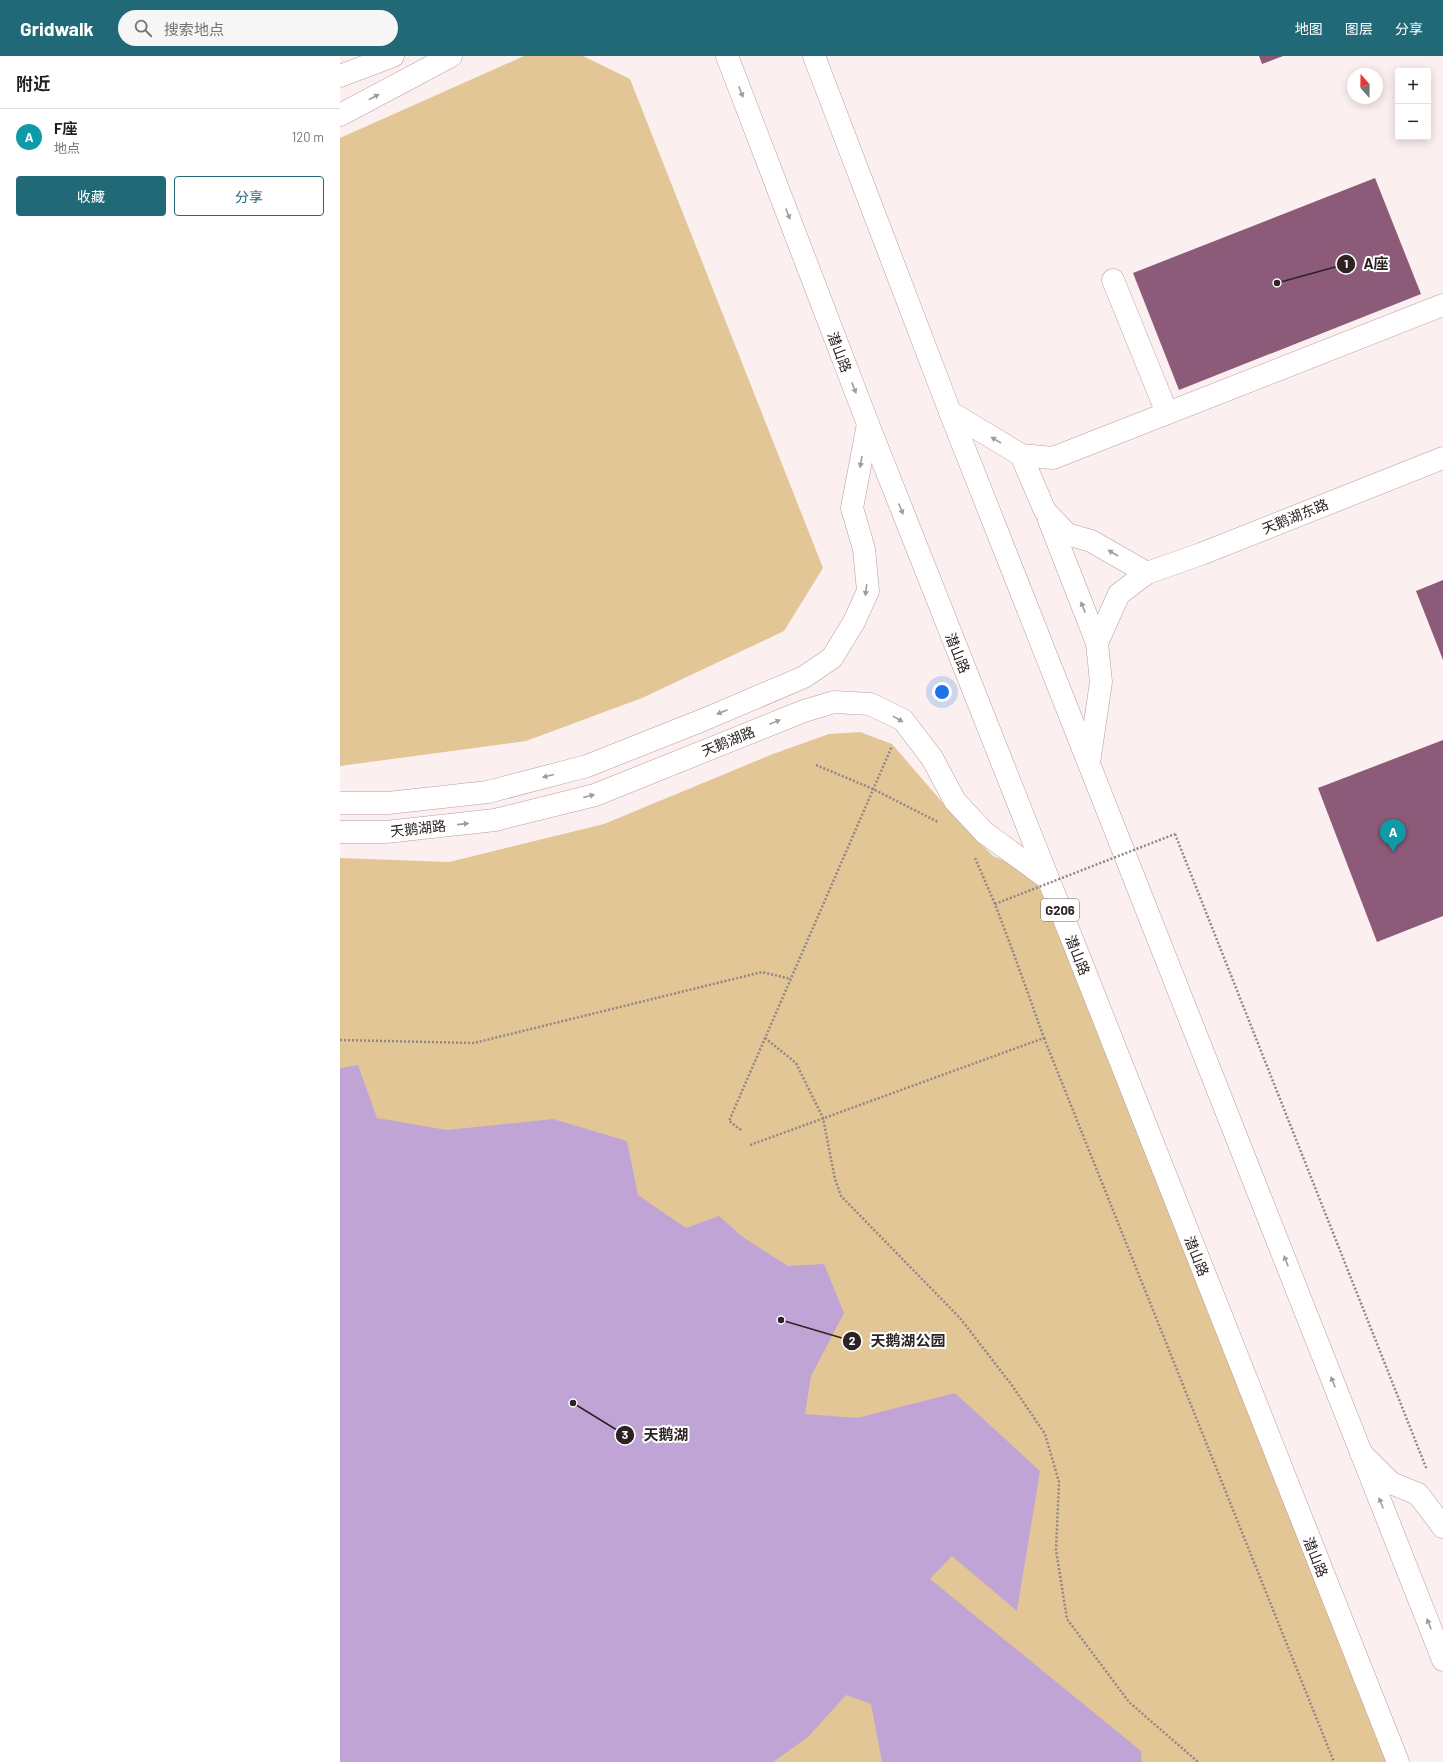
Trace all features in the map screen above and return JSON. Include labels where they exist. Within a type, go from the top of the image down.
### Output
[{"type":"main road","points":[[340,76],[393,56]]},
{"type":"main road","points":[[340,115],[451,56]]},
{"type":"main road","name":"潜山路","points":[[727,56],[868,424],[1398,1762]]},
{"type":"main road","points":[[814,56],[950,412],[1443,1660]]},
{"type":"main road","points":[[1113,280],[1167,413]]},
{"type":"main road","points":[[950,412],[1021,455],[1052,458],[1443,305]]},
{"type":"main road","name":"天鹅湖路","points":[[340,803],[388,803],[488,792],[587,766],[703,720],[804,677],[832,658],[854,622],[868,591],[864,549],[852,508],[868,424]]},
{"type":"main road","points":[[1021,455],[1045,511],[1097,644]]},
{"type":"main road","name":"天鹅湖东路","points":[[1089,763],[1101,682],[1097,644],[1119,594],[1147,573],[1202,554],[1443,458]]},
{"type":"main road","points":[[1045,511],[1067,534],[1091,541],[1147,573]]},
{"type":"main road","name":"天鹅湖路","points":[[340,832],[386,832],[495,820],[595,795],[804,711],[834,702],[870,704],[903,720],[932,758],[955,801],[985,833],[1047,878]]},
{"type":"main road","points":[[1361,1453],[1391,1483],[1418,1494],[1443,1527]]},
{"type":"path","points":[[740,1130],[729,1121],[903,720]]},
{"type":"path","points":[[816,765],[873,789],[944,825]]},
{"type":"path","points":[[995,904],[1175,834],[1429,1476]]},
{"type":"path","points":[[975,857],[995,904],[1044,1038],[1334,1762]]},
{"type":"path","points":[[340,1040],[474,1043],[762,972],[791,979]]},
{"type":"path","points":[[765,1038],[796,1063],[823,1118],[835,1179],[841,1196],[960,1318],[1011,1384],[1045,1434],[1059,1482],[1056,1550],[1067,1619],[1129,1702],[1198,1762]]},
{"type":"path","points":[[750,1144],[1044,1038]]},
{"type":"shaded area","points":[[524,56],[583,56],[630,79],[823,568],[784,631],[642,698],[526,741],[340,766],[340,138]]},
{"type":"shaded area","points":[[860,732],[892,744],[955,817],[993,856],[1047,878],[1398,1762],[340,1762],[340,858],[449,862],[604,824],[773,754],[829,734]]},
{"type":"shaded area","points":[[358,1065],[377,1118],[447,1130],[553,1119],[627,1141],[638,1195],[686,1228],[719,1216],[744,1238],[788,1266],[824,1264],[844,1313],[811,1376],[805,1414],[857,1418],[955,1393],[1040,1471],[1017,1611],[952,1556],[930,1579],[1141,1751],[1142,1762],[882,1762],[871,1704],[846,1695],[808,1737],[773,1762],[340,1762],[340,1068]]},
{"type":"building","points":[[1259,56],[1283,56],[1262,64]]},
{"type":"building","points":[[1375,178],[1421,294],[1179,390],[1133,273]]},
{"type":"building","points":[[1443,580],[1443,660],[1416,591]]},
{"type":"building","points":[[1443,740],[1443,916],[1377,942],[1318,788]]},
{"type":"place","name":"A座","points":[[1277,283]]},
{"type":"place","name":"F座","points":[[1393,852]]},
{"type":"place","name":"天鹅湖公园","points":[[781,1320]]},
{"type":"place","name":"天鹅湖","points":[[573,1403]]}]
